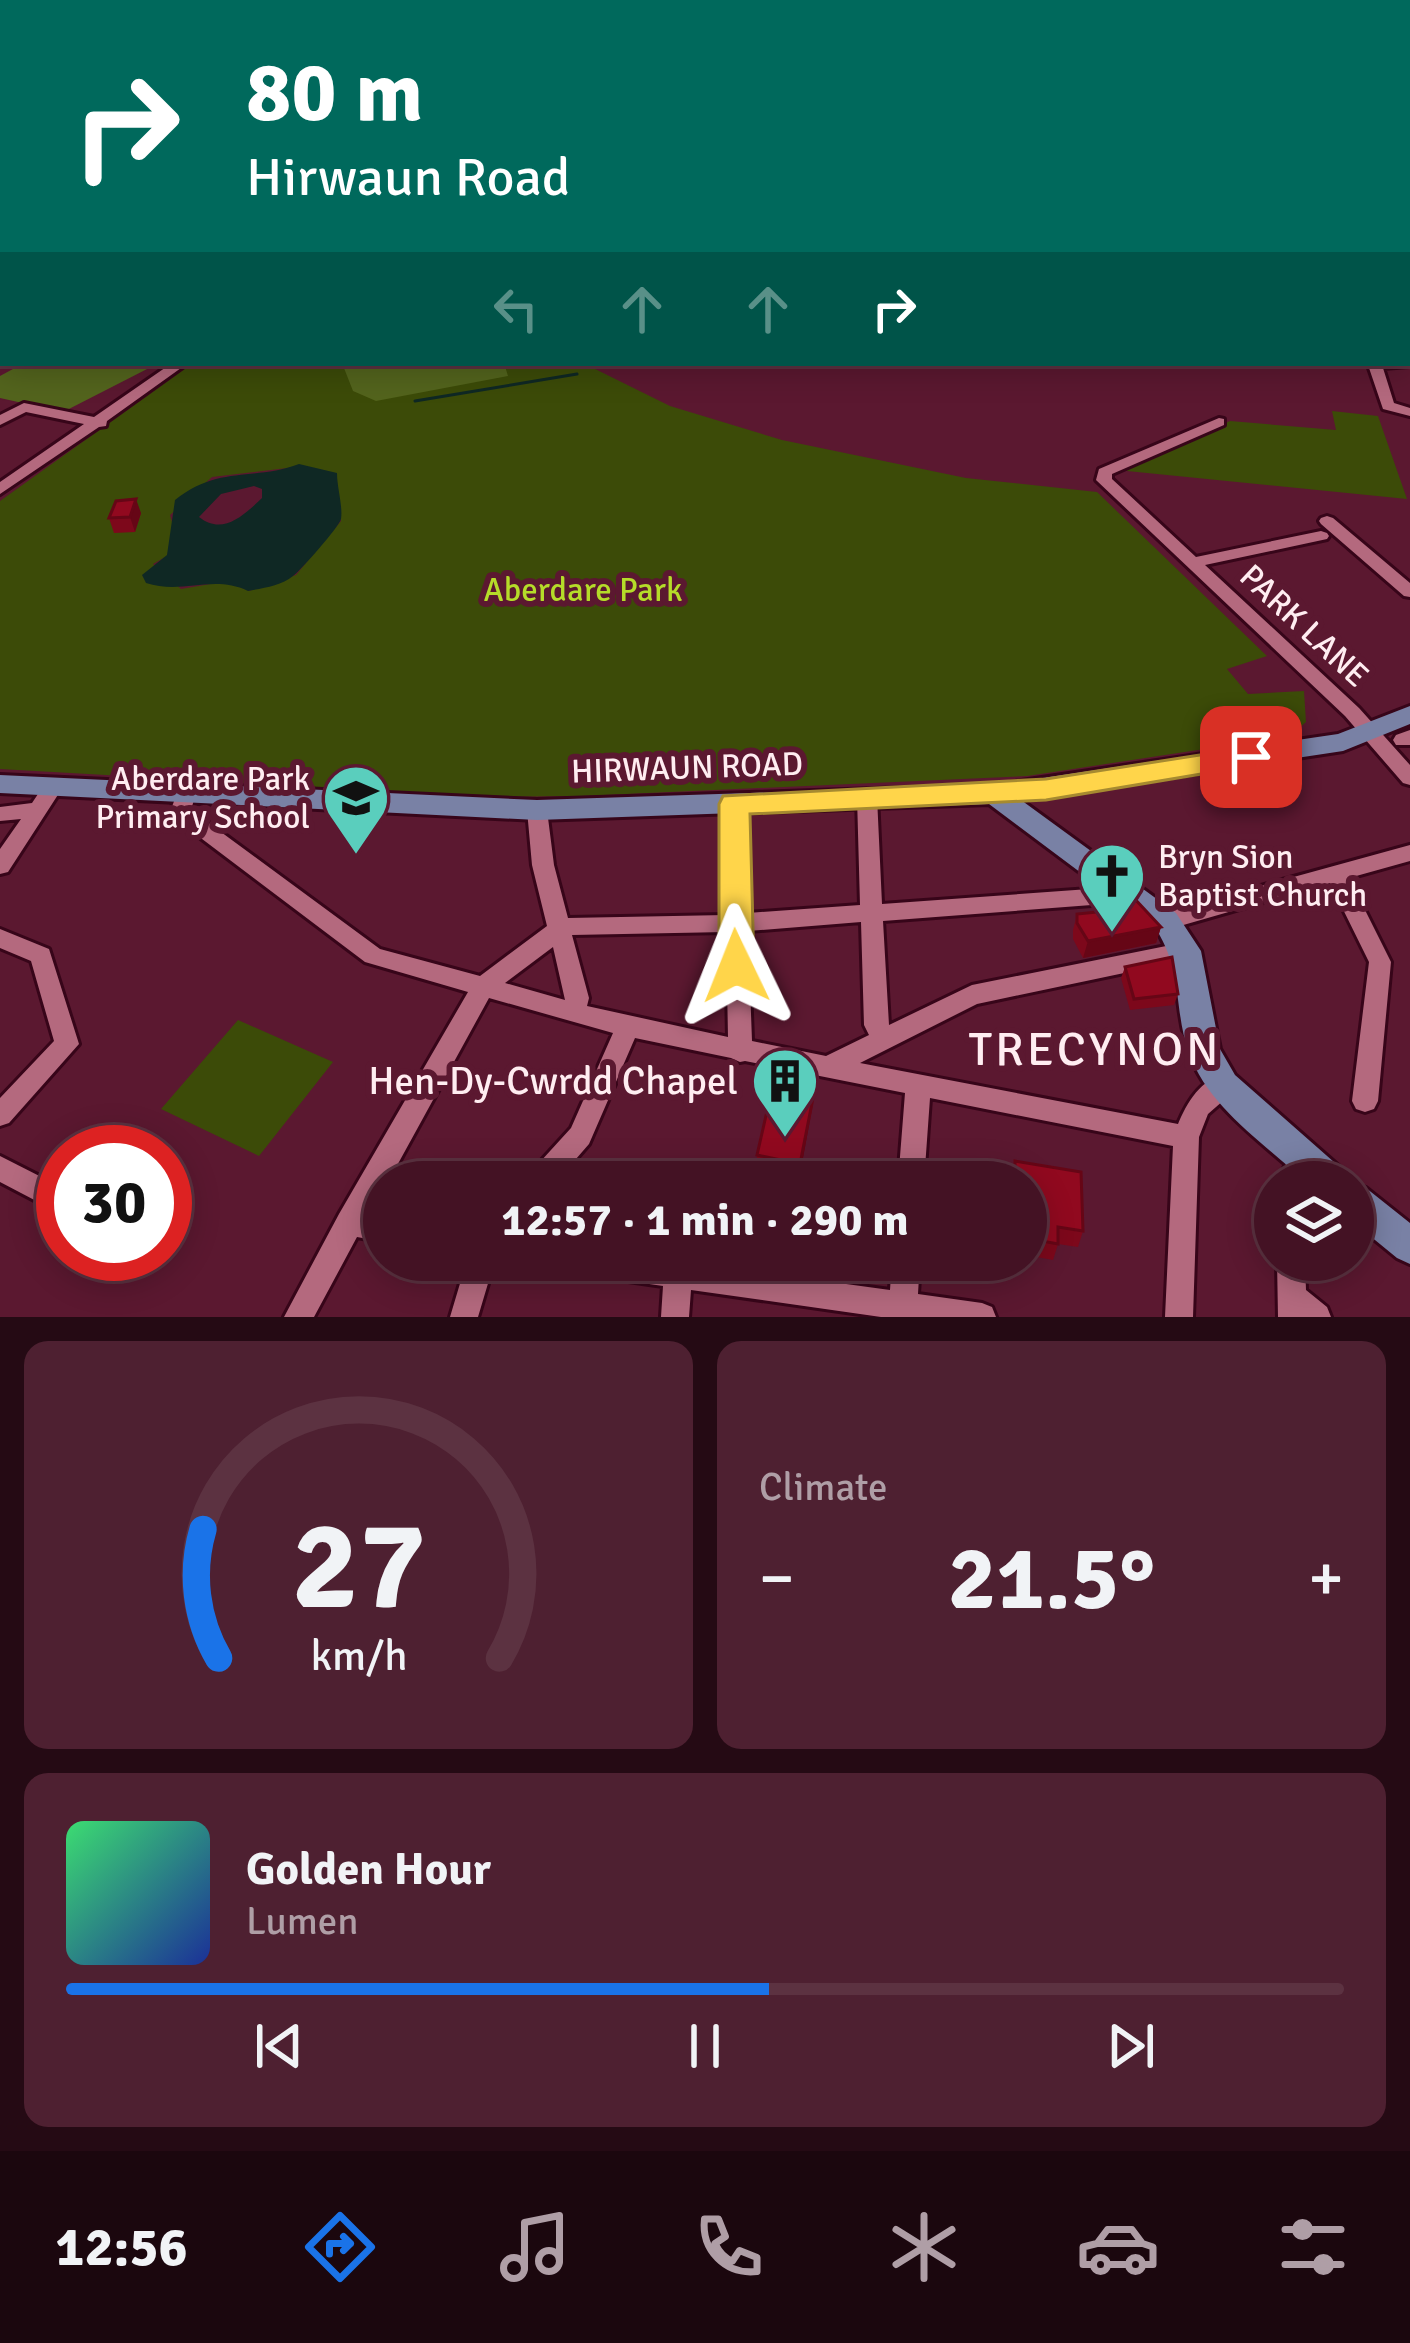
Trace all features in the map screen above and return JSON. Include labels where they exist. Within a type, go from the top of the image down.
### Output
[{"type":"main road","name":"HIRWAUN ROAD","points":[[0,784],[46,798],[186,793],[537,810],[995,794],[1408,730]]},
{"type":"main road","points":[[995,794],[1166,921],[1186,952],[1204,1051],[1223,1085],[1288,1161]]},
{"type":"main road","points":[[1374,1217],[1410,1246]]},
{"type":"street","points":[[0,489],[177,366]]},
{"type":"street","points":[[1375,366],[1388,406],[1410,412]]},
{"type":"street","points":[[0,421],[24,407],[101,423]]},
{"type":"street","name":"PARK LANE","points":[[1219,422],[1104,472],[1115,492],[1372,734],[1410,778]]},
{"type":"street","name":"PARK LANE","points":[[1193,563],[1324,528],[1410,592]]},
{"type":"street","points":[[186,793],[180,812],[373,956],[628,1027],[740,1052],[1186,1137]]},
{"type":"street","points":[[868,797],[876,1025],[885,1040]]},
{"type":"street","points":[[0,814],[46,798]]},
{"type":"street","points":[[0,866],[46,798]]},
{"type":"street","points":[[734,804],[740,1052]]},
{"type":"street","points":[[537,810],[558,931],[575,987],[574,1012]]},
{"type":"street","points":[[1166,921],[1410,853]]},
{"type":"street","points":[[1336,874],[1380,962],[1365,1102]]},
{"type":"street","points":[[298,1317],[482,988],[558,931],[1131,894]]},
{"type":"street","points":[[0,938],[41,955],[67,1044],[0,1115]]},
{"type":"street","points":[[828,1067],[972,995],[1186,952]]},
{"type":"street","points":[[558,1161],[580,1136],[628,1027]]},
{"type":"street","points":[[1179,1317],[1186,1137],[1198,1107],[1223,1085]]},
{"type":"street","points":[[912,1161],[917,1089]]},
{"type":"street","points":[[0,1168],[36,1187]]},
{"type":"street","points":[[350,1223],[363,1225]]},
{"type":"street","points":[[464,1317],[475,1281]]},
{"type":"street","points":[[675,1317],[678,1281]]},
{"type":"street","points":[[707,1281],[864,1308],[903,1305],[982,1317]]},
{"type":"street","points":[[903,1305],[905,1281]]},
{"type":"street","points":[[1292,1306],[1317,1317]]},
{"type":"green space","points":[[18,366],[151,367],[63,412],[0,398],[0,376]]},
{"type":"green space","name":"Aberdare Park","points":[[189,366],[589,366],[670,406],[782,440],[966,478],[1097,492],[1267,656],[1227,669],[1248,694],[1304,691],[1306,722],[1290,736],[1027,776],[582,796],[493,797],[0,769],[0,501]],"holes":[[[296,467],[337,482],[341,521],[296,575],[249,591],[228,581],[181,589],[153,564],[167,556],[174,529],[170,515],[212,477]]]},
{"type":"green space","points":[[343,366],[505,366],[508,376],[376,401],[353,391]]},
{"type":"green space","points":[[1332,411],[1378,416],[1407,499],[1117,470],[1230,421],[1336,430]]},
{"type":"green space","points":[[238,1020],[333,1062],[259,1156],[161,1109]]},
{"type":"shaded area","points":[[299,464],[337,473],[341,508],[334,530],[293,576],[248,591],[222,584],[172,587],[146,583],[142,575],[167,555],[175,500],[206,482]],"holes":[[[254,486],[262,489],[262,498],[233,521],[216,524],[199,517],[221,494]]]},
{"type":"building","points":[[136,499],[130,517],[109,518],[116,501]]},
{"type":"building","points":[[1133,897],[1161,927],[1088,941],[1077,914],[1107,911],[1104,904]]},
{"type":"building","points":[[1172,957],[1178,994],[1134,999],[1125,967]]},
{"type":"building","name":"Hen-Dy-Cwrdd Chapel","points":[[773,1085],[814,1093],[801,1161],[757,1155]]},
{"type":"building","points":[[1047,1166],[1081,1172],[1083,1231],[1058,1227],[1058,1244],[1047,1242]]},
{"type":"waterway","points":[[415,401],[577,374]]},
{"type":"place","name":"Aberdare Park Primary School","points":[[356,857]]},
{"type":"place","name":"Bryn Sion Baptist Church","points":[[1112,935]]},
{"type":"place","name":"Hen-Dy-Cwrdd Chapel","points":[[785,1140]]},
{"type":"district","name":"TRECYNON","points":[[1095,1049]]},
{"type":"route","points":[[736,966],[734,804],[1046,790],[1251,757]]}]
